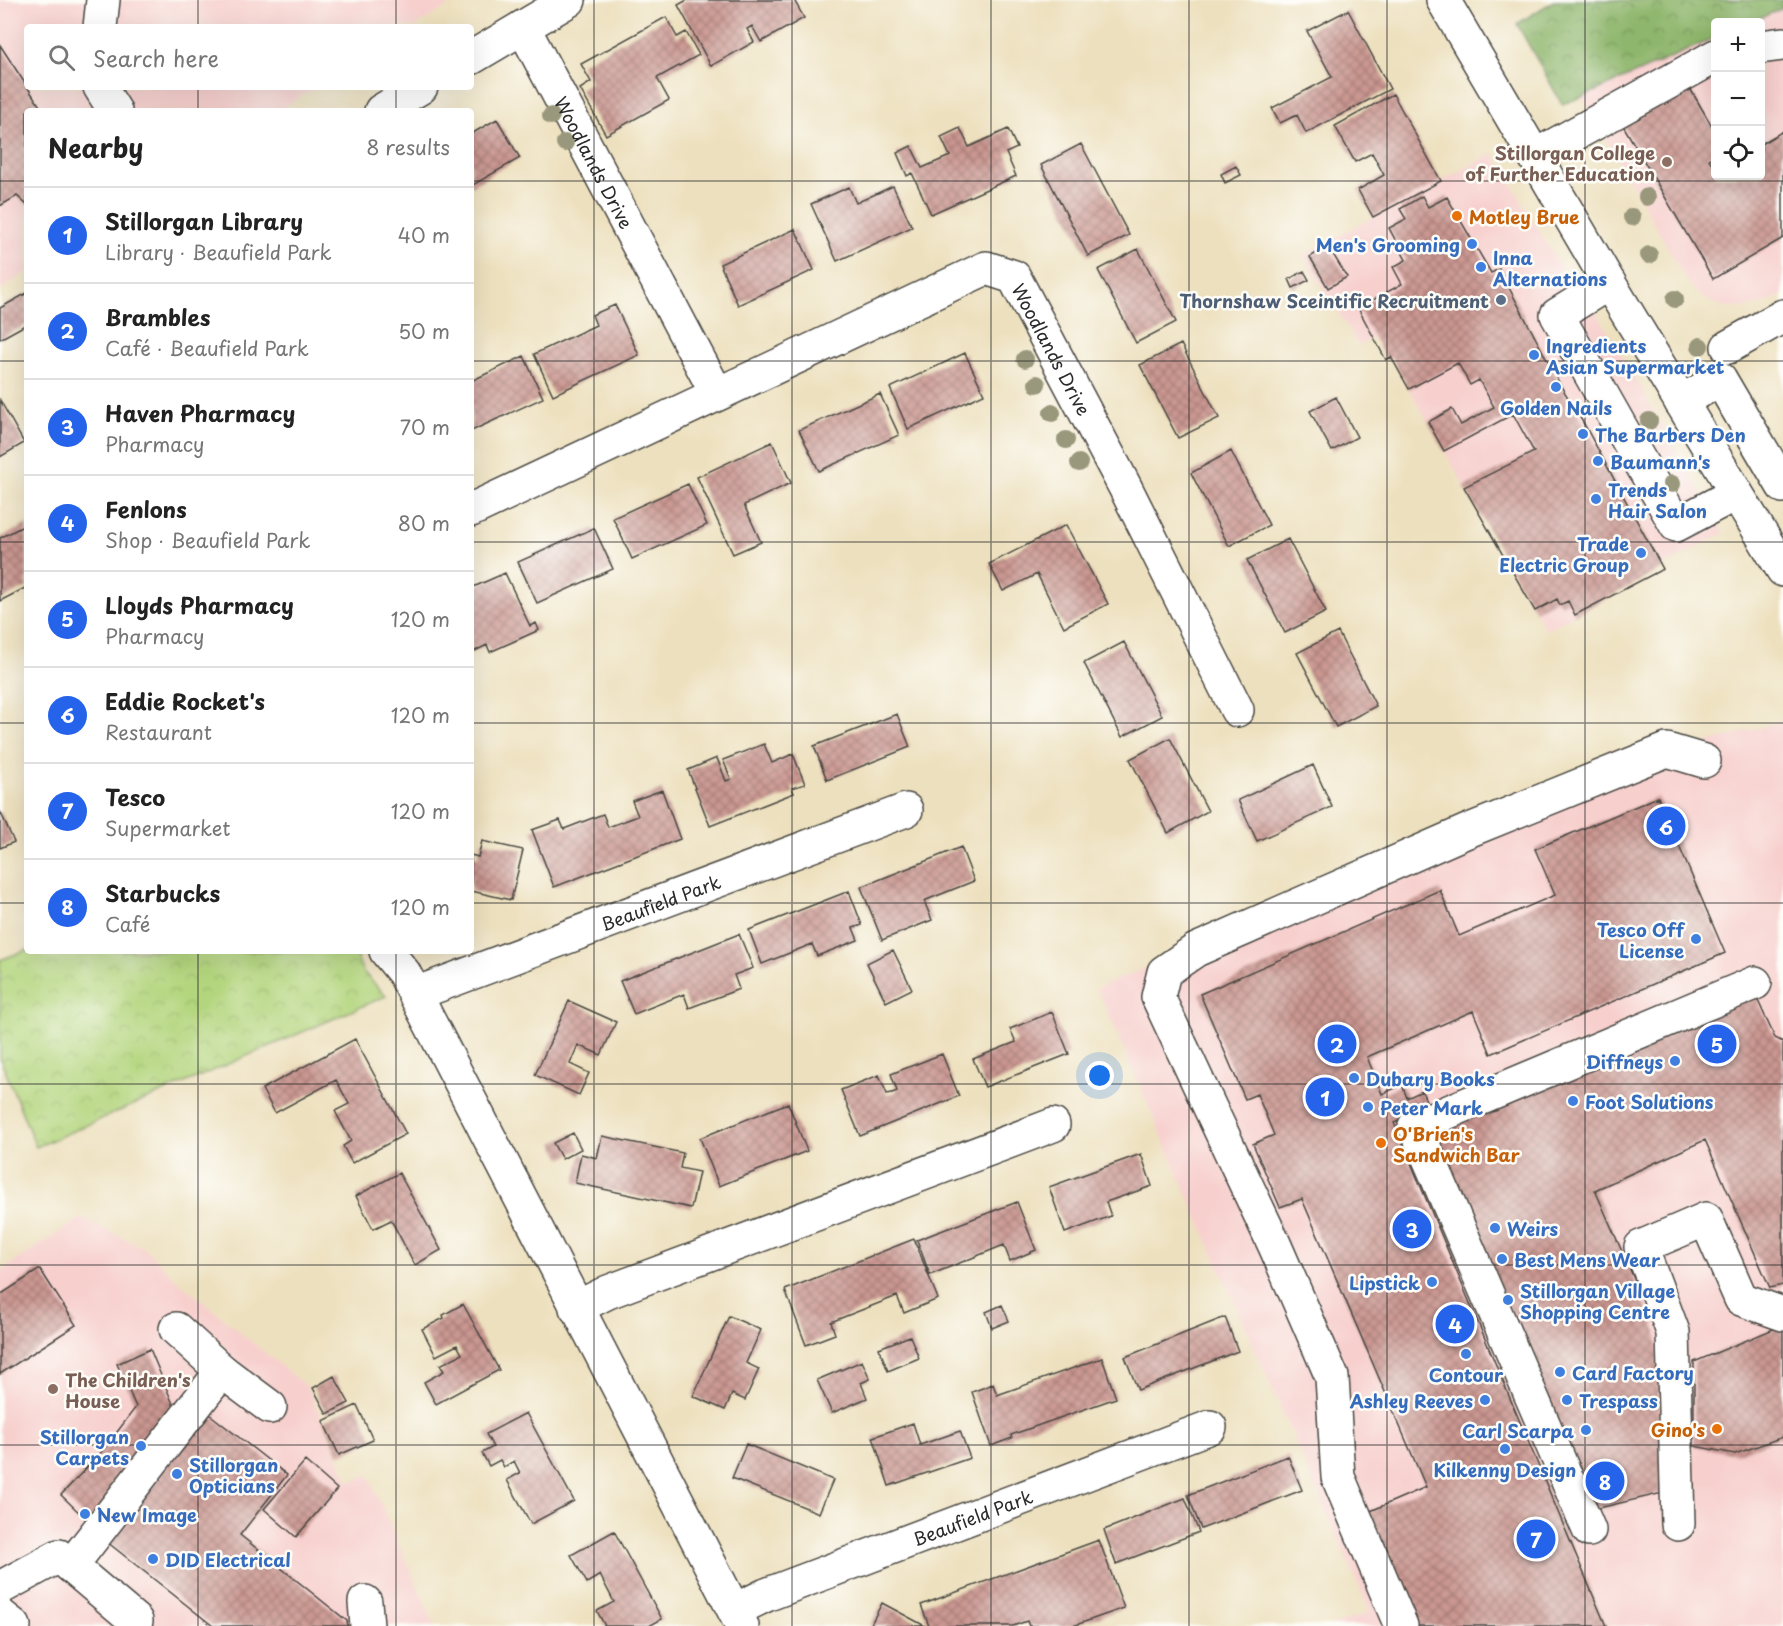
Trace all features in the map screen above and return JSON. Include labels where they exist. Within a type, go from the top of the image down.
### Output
[{"type":"street","points":[[100,24],[104,0]]},
{"type":"street","points":[[474,56],[569,0]]},
{"type":"street","points":[[1443,0],[1609,283],[1783,570]]},
{"type":"street","name":"Woodlands Drive","points":[[523,27],[717,394]]},
{"type":"street","points":[[1765,46],[1783,44]]},
{"type":"street","points":[[1535,156],[1711,59]]},
{"type":"street","points":[[102,90],[113,108]]},
{"type":"street","points":[[386,108],[416,90]]},
{"type":"street","name":"Woodlands Drive","points":[[474,509],[986,268],[1014,278],[1125,487],[1237,710]]},
{"type":"street","points":[[1609,283],[1557,315],[1676,525],[1735,494]]},
{"type":"street","points":[[1728,347],[1783,316]]},
{"type":"street","points":[[1680,402],[1720,380],[1783,486]]},
{"type":"street","points":[[1401,1626],[1338,1477],[1332,1377],[1275,1246],[1158,997],[1164,972],[1196,951],[1218,941],[1465,832],[1667,750],[1704,761]]},
{"type":"street","name":"Beaufield Park","points":[[415,993],[906,810]]},
{"type":"street","name":"Beaufield Park","points":[[388,954],[415,993],[738,1618],[766,1595],[1210,1427]]},
{"type":"street","points":[[1589,1530],[1415,1126],[1755,983]]},
{"type":"street","points":[[576,1308],[608,1292],[1053,1125]]},
{"type":"street","points":[[1678,1524],[1673,1332],[1641,1247],[1706,1219],[1741,1299],[1783,1314]]},
{"type":"street","points":[[176,1329],[222,1371],[270,1407]]},
{"type":"street","points":[[71,1566],[222,1371]]},
{"type":"street","points":[[0,1588],[59,1556],[136,1621]]},
{"type":"street","points":[[0,1615],[14,1626]]},
{"type":"shaded area","points":[[0,0],[458,0],[419,24],[24,24],[24,90],[311,90],[282,108],[24,108],[24,274],[0,290]]},
{"type":"shaded area","name":"Stillorgan College of Further Education","points":[[1783,8],[1783,294],[1767,303],[1745,308],[1727,308],[1697,293],[1686,280],[1582,97],[1711,40],[1711,180],[1765,180],[1765,18],[1760,18]]},
{"type":"shaded area","points":[[1493,153],[1573,288],[1581,285],[1724,533],[1546,630],[1391,357],[1386,360],[1374,337],[1359,346],[1303,255]]},
{"type":"shaded area","name":"Stillorgan Village Shopping Centre","points":[[1783,721],[1783,1626],[1331,1626],[1370,1612],[1097,988],[1625,767]]},
{"type":"shaded area","points":[[81,1218],[145,1248],[172,1276],[308,1388],[349,1482],[368,1475],[435,1626],[0,1626],[0,1271]]},
{"type":"green space","points":[[1555,0],[1783,0],[1783,8],[1760,18],[1711,18],[1711,40],[1562,104],[1517,24]]},
{"type":"green space","points":[[24,951],[24,954],[355,954],[363,972],[386,996],[36,1147],[0,1058],[0,960]]},
{"type":"building","points":[[687,0],[794,0],[804,18],[761,42],[752,26],[747,29],[754,42],[711,66],[678,5]]},
{"type":"building","points":[[1348,10],[1390,89],[1306,133],[1297,115],[1280,123],[1272,108],[1332,77],[1307,31]]},
{"type":"building","points":[[666,17],[677,37],[686,32],[699,55],[657,78],[669,100],[606,135],[580,89],[591,82],[581,64]]},
{"type":"building","points":[[0,45],[24,82],[24,90],[29,90],[41,108],[24,108],[24,202],[17,196],[0,206]]},
{"type":"building","name":"Stillorgan College of Further Education","points":[[1684,78],[1711,124],[1711,158],[1709,159],[1711,180],[1765,180],[1765,142],[1783,131],[1783,238],[1713,279],[1617,115]]},
{"type":"building","points":[[1393,94],[1441,181],[1373,217],[1358,190],[1384,175],[1372,153],[1355,162],[1335,126]]},
{"type":"building","points":[[497,119],[520,158],[474,184],[474,132]]},
{"type":"building","points":[[960,128],[969,147],[1008,129],[1017,148],[1006,153],[1016,176],[931,214],[912,173],[907,176],[897,153],[911,146],[922,168],[950,156],[941,137]]},
{"type":"building","points":[[1081,144],[1129,235],[1088,256],[1041,165]]},
{"type":"building","points":[[1236,166],[1241,175],[1225,183],[1221,174]]},
{"type":"building","points":[[893,186],[912,227],[837,261],[811,204],[849,187],[856,203]]},
{"type":"building","points":[[1422,196],[1428,207],[1447,197],[1491,273],[1499,269],[1562,388],[1663,569],[1575,615],[1568,601],[1560,605],[1557,599],[1535,611],[1464,487],[1534,452],[1513,414],[1444,451],[1428,422],[1452,409],[1461,425],[1494,407],[1479,380],[1470,385],[1458,363],[1409,389],[1391,357],[1386,360],[1358,308],[1402,284],[1393,267],[1406,260],[1389,228],[1406,219],[1400,209]]},
{"type":"building","points":[[795,229],[814,270],[738,305],[720,264]]},
{"type":"building","points":[[1328,246],[1347,277],[1328,288],[1310,257]]},
{"type":"building","points":[[1138,249],[1176,322],[1136,343],[1098,270]]},
{"type":"building","points":[[1304,271],[1309,280],[1293,288],[1289,279]]},
{"type":"building","points":[[24,295],[24,326],[0,339],[0,308]]},
{"type":"building","points":[[615,305],[639,355],[553,395],[534,354],[596,325],[592,315]]},
{"type":"building","points":[[1181,344],[1219,418],[1178,438],[1140,365]]},
{"type":"building","points":[[965,353],[984,394],[908,429],[890,388]]},
{"type":"building","points":[[524,356],[543,398],[474,430],[474,380]]},
{"type":"building","points":[[880,394],[899,435],[819,471],[799,430]]},
{"type":"building","points":[[1336,397],[1357,437],[1332,451],[1310,411]]},
{"type":"building","points":[[0,400],[24,443],[0,457]]},
{"type":"building","points":[[772,442],[791,483],[744,505],[761,542],[733,554],[697,477]]},
{"type":"building","points":[[1231,451],[1269,525],[1229,546],[1191,473]]},
{"type":"building","points":[[688,484],[707,525],[632,559],[613,518]]},
{"type":"building","points":[[1066,525],[1108,604],[1064,627],[1037,574],[1003,591],[989,564]]},
{"type":"building","points":[[24,526],[24,589],[0,601],[0,538]]},
{"type":"building","points":[[594,528],[613,569],[537,603],[518,562]]},
{"type":"building","points":[[1288,539],[1326,612],[1285,633],[1247,560]]},
{"type":"building","points":[[505,573],[530,626],[536,623],[539,630],[490,652],[487,645],[474,652],[474,587]]},
{"type":"building","points":[[1338,632],[1376,706],[1336,727],[1297,653]]},
{"type":"building","points":[[1124,642],[1162,716],[1122,737],[1084,663]]},
{"type":"building","points":[[897,714],[910,747],[827,780],[814,746]]},
{"type":"building","points":[[1170,738],[1208,811],[1168,833],[1130,759]]},
{"type":"building","points":[[764,744],[772,763],[793,754],[805,784],[792,788],[794,793],[710,826],[688,770],[717,758],[726,781],[731,779],[723,760]]},
{"type":"building","points":[[1313,765],[1332,807],[1257,841],[1238,800]]},
{"type":"building","points":[[662,790],[680,839],[554,887],[532,830],[560,820],[564,829],[603,814],[608,827],[638,816],[632,801]]},
{"type":"building","points":[[1658,797],[1725,953],[1491,1054],[1473,1011],[1367,1057],[1382,1094],[1402,1085],[1407,1098],[1422,1091],[1429,1108],[1394,1123],[1606,1626],[1415,1626],[1366,1513],[1426,1487],[1302,1199],[1280,1207],[1253,1144],[1274,1135],[1257,1094],[1245,1099],[1200,994],[1440,890],[1459,936],[1555,895],[1535,849]]},
{"type":"building","points":[[0,811],[14,842],[0,848]]},
{"type":"building","points":[[482,841],[523,850],[511,900],[474,892],[474,856],[478,857]]},
{"type":"building","points":[[961,847],[974,881],[924,901],[932,920],[882,940],[861,887]]},
{"type":"building","points":[[849,891],[862,925],[853,928],[858,940],[817,956],[812,944],[762,964],[749,930]]},
{"type":"building","points":[[739,934],[753,968],[734,975],[739,989],[689,1008],[684,994],[634,1014],[620,981]]},
{"type":"building","points":[[893,950],[912,989],[886,1002],[867,963]]},
{"type":"building","points":[[1755,994],[1775,1038],[1783,1042],[1783,1285],[1770,1288],[1705,1140],[1595,1190],[1657,1331],[1663,1493],[1595,1509],[1432,1130]]},
{"type":"building","points":[[569,1001],[616,1022],[601,1055],[578,1045],[570,1064],[589,1073],[579,1095],[535,1075]]},
{"type":"building","points":[[1052,1012],[1069,1054],[985,1087],[973,1059],[1016,1042],[1010,1029]]},
{"type":"building","points":[[355,1039],[406,1134],[352,1163],[343,1146],[351,1141],[335,1111],[349,1104],[336,1080],[275,1113],[262,1089]]},
{"type":"building","points":[[942,1054],[959,1096],[860,1136],[841,1090],[879,1075],[887,1094],[892,1093],[897,1091],[891,1074]]},
{"type":"building","points":[[788,1103],[807,1151],[719,1186],[700,1138]]},
{"type":"building","points":[[573,1133],[581,1149],[562,1159],[553,1143]]},
{"type":"building","points":[[602,1136],[683,1153],[680,1168],[699,1172],[691,1208],[575,1183],[581,1154],[597,1158]]},
{"type":"building","points":[[1141,1154],[1152,1186],[1106,1202],[1111,1216],[1065,1233],[1049,1187]]},
{"type":"building","points":[[399,1173],[441,1250],[415,1265],[391,1220],[373,1229],[356,1196]]},
{"type":"building","points":[[1017,1202],[1036,1250],[1010,1261],[1004,1245],[930,1275],[917,1240]]},
{"type":"building","points":[[914,1239],[938,1299],[904,1313],[897,1296],[831,1322],[835,1334],[806,1345],[785,1290]]},
{"type":"building","points":[[40,1269],[76,1325],[0,1374],[0,1295]]},
{"type":"building","points":[[463,1304],[499,1370],[436,1404],[424,1382],[444,1371],[440,1365],[462,1354],[457,1345],[436,1356],[422,1329],[444,1318],[443,1315]]},
{"type":"building","points":[[1002,1305],[1009,1321],[992,1328],[986,1312]]},
{"type":"building","points":[[729,1316],[761,1330],[746,1363],[759,1369],[745,1400],[732,1394],[725,1410],[693,1396]]},
{"type":"building","points":[[1225,1317],[1238,1351],[1138,1390],[1125,1357]]},
{"type":"building","points":[[1783,1325],[1783,1437],[1735,1454],[1694,1446],[1694,1362]]},
{"type":"building","points":[[910,1336],[919,1358],[888,1371],[879,1348]]},
{"type":"building","points":[[150,1349],[178,1416],[89,1522],[61,1495],[105,1448],[136,1407],[117,1364]]},
{"type":"building","points":[[1102,1358],[1116,1398],[1011,1435],[1012,1438],[991,1446],[972,1392],[993,1384],[997,1395]]},
{"type":"building","points":[[862,1361],[870,1379],[861,1383],[867,1398],[832,1413],[817,1380]]},
{"type":"building","points":[[334,1376],[349,1403],[327,1414],[313,1388]]},
{"type":"building","points":[[357,1405],[373,1440],[339,1455],[323,1421]]},
{"type":"building","points":[[208,1413],[287,1475],[240,1535],[347,1621],[348,1626],[213,1626],[107,1542]]},
{"type":"building","points":[[526,1413],[574,1501],[531,1524],[507,1480],[520,1473],[514,1461],[504,1467],[500,1460],[489,1466],[482,1453],[493,1447],[486,1434]]},
{"type":"building","points":[[913,1423],[920,1445],[960,1431],[970,1458],[889,1486],[873,1437]]},
{"type":"building","points":[[746,1444],[833,1480],[819,1513],[732,1478]]},
{"type":"building","points":[[1288,1456],[1302,1490],[1201,1529],[1188,1495]]},
{"type":"building","points":[[305,1461],[337,1489],[296,1537],[264,1509]]},
{"type":"building","points":[[1185,1498],[1199,1532],[1116,1564],[1104,1530]]},
{"type":"building","points":[[614,1531],[662,1619],[649,1626],[605,1626],[597,1611],[614,1602],[600,1575],[587,1583],[571,1555]]},
{"type":"building","points":[[1099,1540],[1124,1608],[1073,1626],[1029,1626],[1027,1621],[1013,1626],[929,1626],[921,1605]]},
{"type":"building","points":[[882,1603],[925,1626],[870,1626]]},
{"type":"place","name":"Stillorgan College of Further Education","points":[[1667,162]]},
{"type":"place","name":"Motley Brue","points":[[1457,216]]},
{"type":"place","name":"Men's Grooming","points":[[1472,244]]},
{"type":"place","name":"Inna Alternations","points":[[1481,267]]},
{"type":"place","name":"Thornshaw Sceintific Recruitment","points":[[1501,300]]},
{"type":"place","name":"Ingredients Asian Supermarket","points":[[1534,355]]},
{"type":"place","name":"Golden Nails","points":[[1556,387]]},
{"type":"place","name":"The Barbers Den","points":[[1583,434]]},
{"type":"place","name":"Baumann's","points":[[1598,461]]},
{"type":"place","name":"Trends Hair Salon","points":[[1596,499]]},
{"type":"place","name":"Trade Electric Group","points":[[1641,553]]},
{"type":"place","name":"Eddie Rocket's","points":[[1666,826]]},
{"type":"place","name":"Tesco Off License","points":[[1696,939]]},
{"type":"place","name":"Brambles","points":[[1337,1044]]},
{"type":"place","name":"Lloyds Pharmacy","points":[[1717,1044]]},
{"type":"place","name":"Diffneys","points":[[1675,1061]]},
{"type":"place","name":"Dubary Books","points":[[1354,1078]]},
{"type":"place","name":"Stillorgan Library","points":[[1325,1097]]},
{"type":"place","name":"Foot Solutions","points":[[1573,1101]]},
{"type":"place","name":"Peter Mark","points":[[1368,1107]]},
{"type":"place","name":"O'Brien's Sandwich Bar","points":[[1381,1143]]},
{"type":"place","name":"Weirs","points":[[1495,1228]]},
{"type":"place","name":"Haven Pharmacy","points":[[1412,1229]]},
{"type":"place","name":"Best Mens Wear","points":[[1502,1259]]},
{"type":"place","name":"Lipstick","points":[[1432,1282]]},
{"type":"place","name":"Stillorgan Village Shopping Centre","points":[[1508,1300]]},
{"type":"place","name":"Fenlons","points":[[1455,1324]]},
{"type":"place","name":"Contour","points":[[1466,1354]]},
{"type":"place","name":"Card Factory","points":[[1560,1372]]},
{"type":"place","name":"The Children's House","points":[[53,1389]]},
{"type":"place","name":"Ashley Reeves","points":[[1485,1400]]},
{"type":"place","name":"Trespass","points":[[1567,1400]]},
{"type":"place","name":"Gino's","points":[[1717,1429]]},
{"type":"place","name":"Carl Scarpa","points":[[1586,1430]]},
{"type":"place","name":"Stillorgan Carpets","points":[[141,1446]]},
{"type":"place","name":"Kilkenny Design","points":[[1505,1449]]},
{"type":"place","name":"Stillorgan Opticians","points":[[177,1474]]},
{"type":"place","name":"Starbucks","points":[[1605,1481]]},
{"type":"place","name":"New Image","points":[[85,1514]]},
{"type":"place","name":"Tesco","points":[[1536,1539]]},
{"type":"place","name":"DID Electrical","points":[[153,1559]]}]
